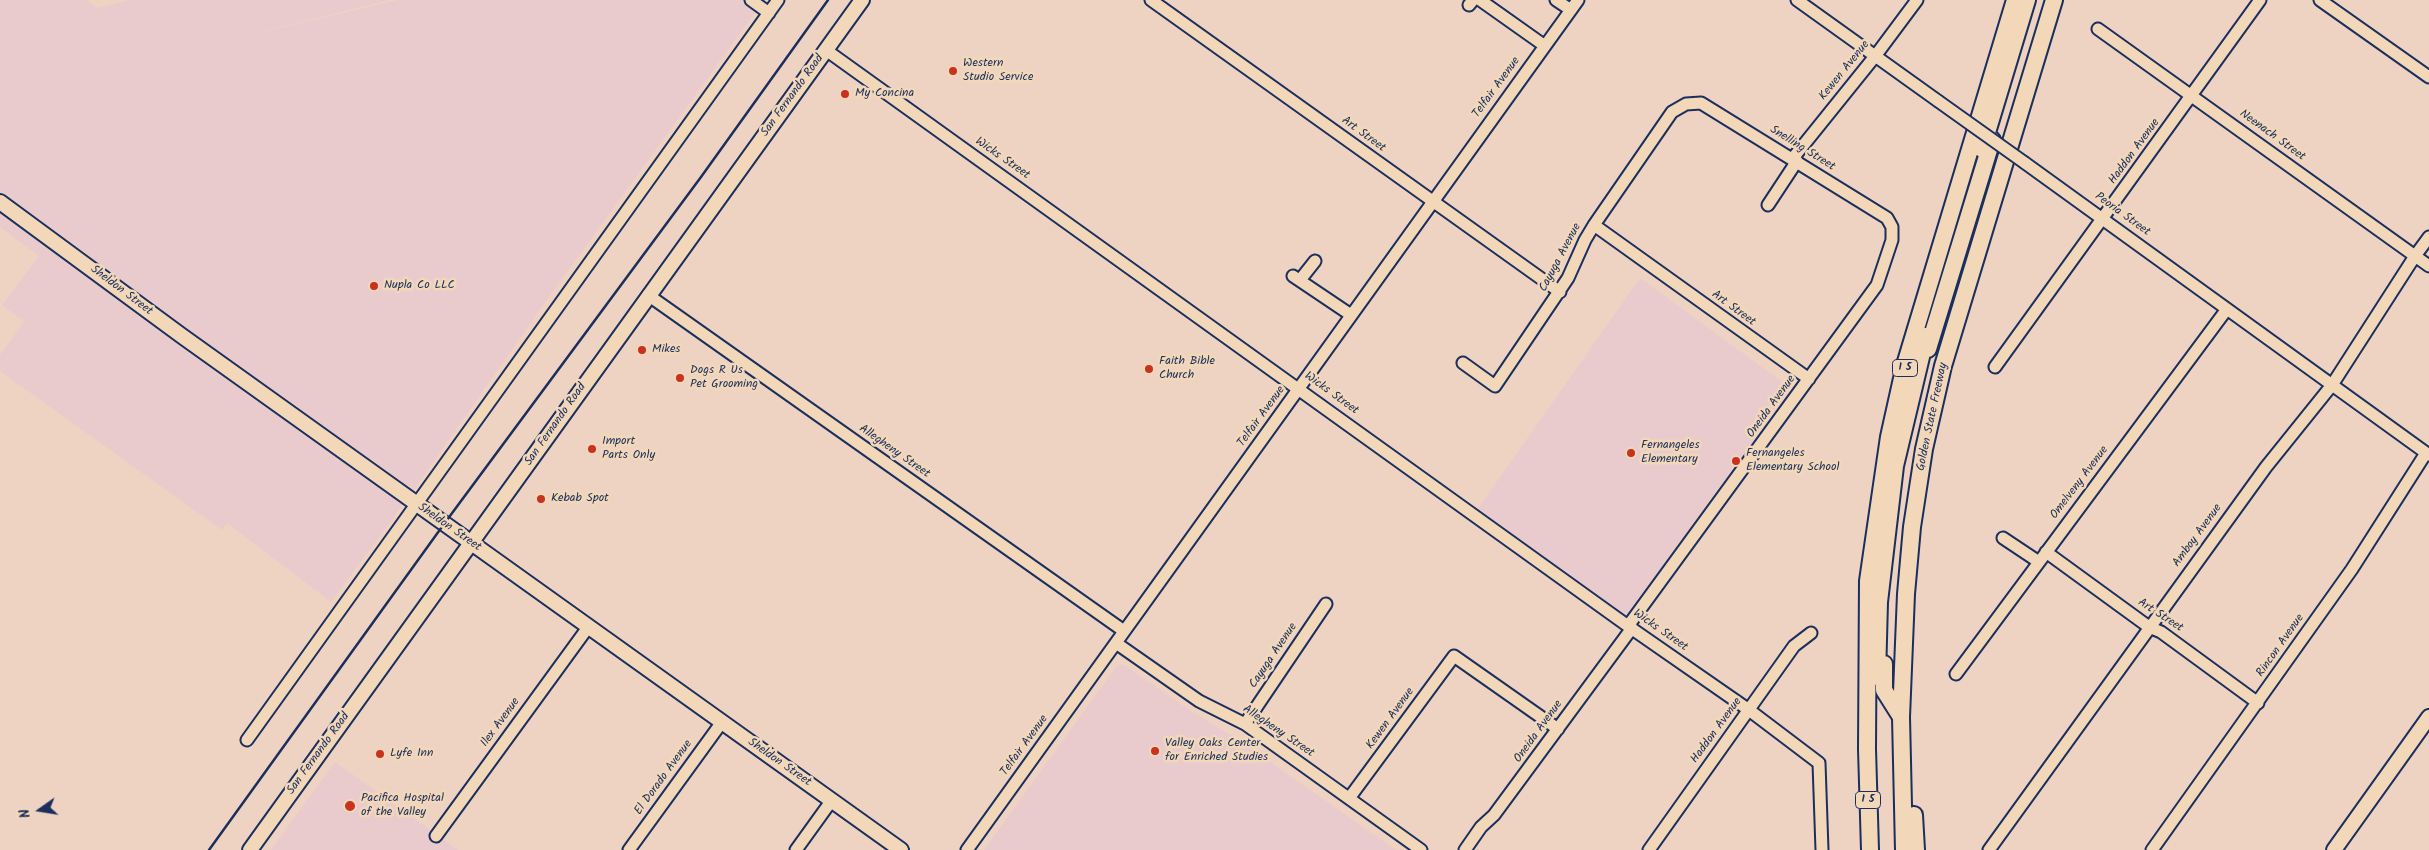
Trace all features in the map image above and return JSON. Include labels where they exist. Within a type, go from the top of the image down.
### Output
[{"type":"highway","name":"I 5","points":[[1870,850],[1867,749],[1868,581],[1889,437],[1905,365],[2015,0]]},
{"type":"highway","points":[[1867,749],[1877,723],[1879,602],[1895,466],[1905,418],[1927,331],[2027,0]]},
{"type":"highway","points":[[1901,717],[1884,690],[1888,568],[1905,446],[1934,325],[2035,0]]},
{"type":"highway","name":"Golden State Freeway","points":[[1904,850],[1901,717],[1912,528],[1924,449],[1943,366],[2054,0]]},
{"type":"highway","points":[[1902,758],[1912,783],[1916,850]]},
{"type":"main road","name":"San Fernando Road","points":[[250,850],[862,0]]},
{"type":"main road","name":"Sheldon Street","points":[[0,202],[132,300],[902,850]]},
{"type":"main road","points":[[2334,850],[2429,717]]},
{"type":"street","points":[[751,0],[768,13]]},
{"type":"street","points":[[247,740],[778,0]]},
{"type":"street","name":"Art Street","points":[[1151,0],[1560,292]]},
{"type":"street","points":[[1480,0],[1545,46]]},
{"type":"street","points":[[1556,0],[1571,10]]},
{"type":"street","name":"Telfair Avenue","points":[[967,850],[1578,0]]},
{"type":"street","name":"Peoria Street","points":[[1797,0],[2104,218],[2427,454]]},
{"type":"street","name":"Kewen Avenue","points":[[1768,205],[1795,160],[1917,0]]},
{"type":"street","name":"Haddon Avenue","points":[[1995,367],[2260,0]]},
{"type":"street","points":[[2320,0],[2429,77]]},
{"type":"street","name":"Neenach Street","points":[[2098,29],[2429,266]]},
{"type":"street","name":"Wicks Street","points":[[826,50],[1300,388],[1630,627],[1749,710],[1819,763],[1822,850]]},
{"type":"street","name":"Cayuga Avenue","points":[[1463,363],[1495,386],[1560,292],[1594,226],[1672,112],[1686,104],[1701,104]]},
{"type":"street","name":"Snelling Street","points":[[1701,104],[1887,218]]},
{"type":"street","name":"Oneida Avenue","points":[[1465,850],[1481,828],[1494,816],[1558,729],[1808,379],[1877,286],[1892,240],[1892,227],[1887,218]]},
{"type":"street","name":"Art Street","points":[[1594,226],[1808,379]]},
{"type":"street","name":"Amboy Avenue","points":[[1989,850],[2266,467],[2332,385],[2429,237]]},
{"type":"street","points":[[1315,261],[1297,278],[1352,315]]},
{"type":"street","name":"Allegheny Street","points":[[648,295],[1124,631]]},
{"type":"street","name":"Omelveny Avenue","points":[[1956,674],[2227,309]]},
{"type":"street","name":"Rincon Avenue","points":[[2152,850],[2352,569],[2427,454]]},
{"type":"street","points":[[2004,538],[2039,562]]},
{"type":"street","name":"Art Street","points":[[2046,552],[2149,627],[2161,632],[2258,703]]},
{"type":"street","name":"Cayuga Avenue","points":[[1245,724],[1326,604]]},
{"type":"street","name":"Ilex Avenue","points":[[436,836],[589,626]]},
{"type":"street","name":"Haddon Avenue","points":[[1649,850],[1794,646],[1811,633]]},
{"type":"street","name":"Allegheny Street","points":[[1116,643],[1199,701],[1245,724],[1350,797],[1421,850]]},
{"type":"street","name":"Kewen Avenue","points":[[1350,797],[1454,656],[1558,729]]},
{"type":"street","name":"El Dorado Avenue","points":[[629,850],[722,722]]},
{"type":"street","points":[[796,850],[832,800]]},
{"type":"shaded area","points":[[0,0],[86,0],[97,8],[131,0],[390,0],[210,44],[398,0],[764,0],[541,308],[413,491],[331,602],[227,523],[222,530],[0,371],[0,355],[24,322],[2,305],[39,256],[0,227]]},
{"type":"shaded area","name":"Fernangeles Elementary","points":[[1640,278],[1789,387],[1786,395],[1625,617],[1477,510]]},
{"type":"shaded area","name":"Valley Oaks Center for Enriched Studies","points":[[1120,665],[1126,666],[1191,711],[1236,738],[1396,850],[984,850],[1116,667]]},
{"type":"shaded area","name":"Pacifica Hospital of the Valley","points":[[335,762],[458,850],[271,850]]},
{"type":"railway","points":[[209,850],[444,524],[701,177],[828,0]]},
{"type":"place","name":"Western Studio Service","points":[[953,71]]},
{"type":"place","name":"My Concina","points":[[845,94]]},
{"type":"place","name":"Nupla Co LLC","points":[[374,286]]},
{"type":"place","name":"Mikes","points":[[642,350]]},
{"type":"place","name":"Faith Bible Church","points":[[1149,369]]},
{"type":"place","name":"Dogs R Us Pet Grooming","points":[[680,378]]},
{"type":"place","name":"Import Parts Only","points":[[592,449]]},
{"type":"place","name":"Fernangeles Elementary","points":[[1631,453]]},
{"type":"place","name":"Fernangeles Elementary School","points":[[1736,461]]},
{"type":"place","name":"Kebab Spot","points":[[541,499]]},
{"type":"place","name":"Valley Oaks Center for Enriched Studies","points":[[1155,751]]},
{"type":"place","name":"Lyfe Inn","points":[[380,754]]},
{"type":"place","name":"Pacifica Hospital of the Valley","points":[[350,806]]}]
